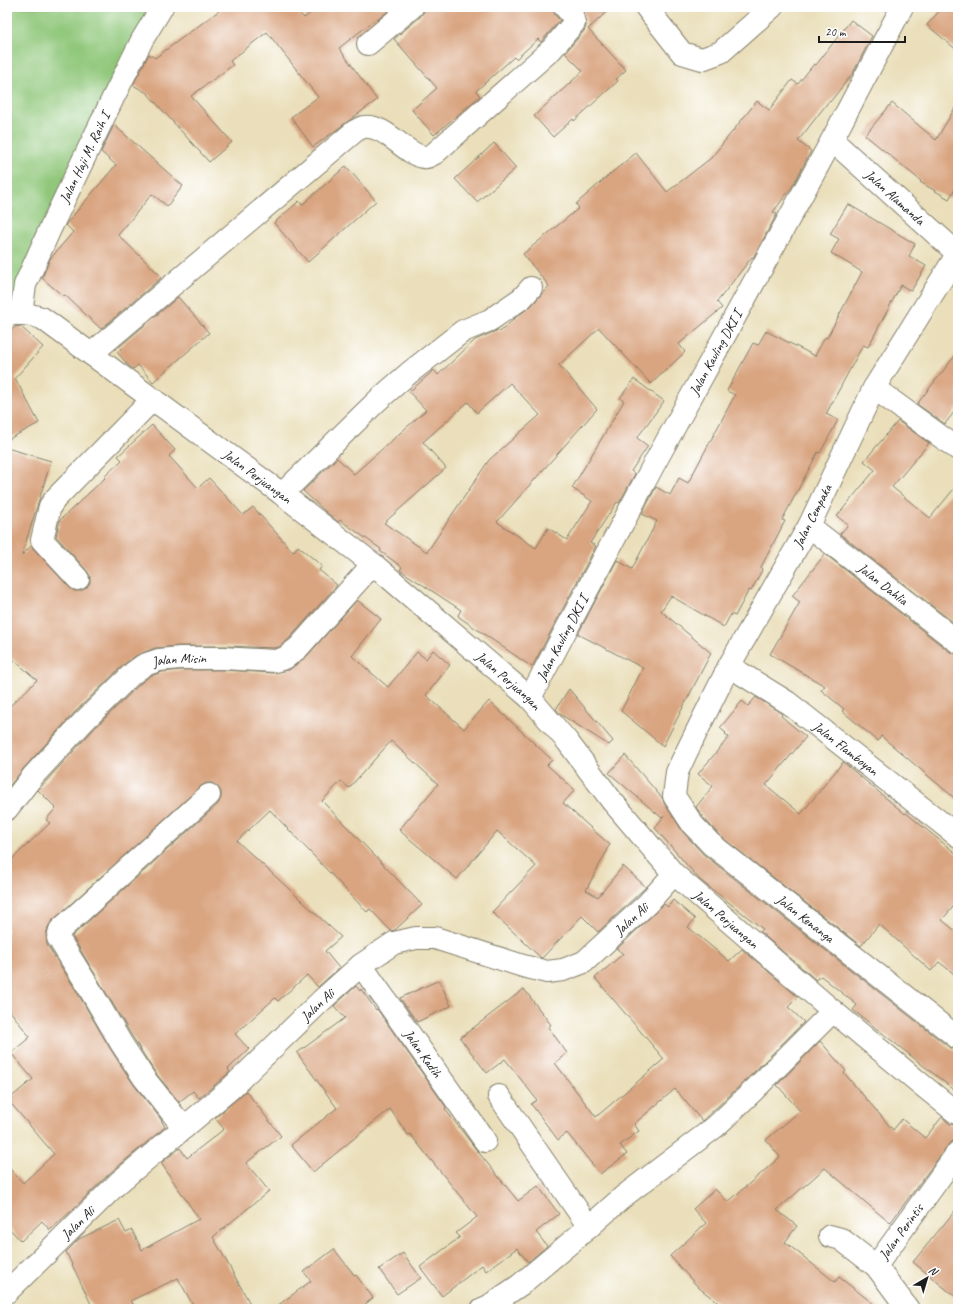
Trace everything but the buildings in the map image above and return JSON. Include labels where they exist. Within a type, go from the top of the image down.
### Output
[{"type":"street","name":"Jalan Haji M. Raih I","points":[[14,315],[50,229],[142,40],[162,7]]},
{"type":"street","points":[[368,44],[412,7]]},
{"type":"street","points":[[90,354],[355,131],[364,127],[373,128],[390,136],[419,156],[428,157],[435,153],[552,49],[574,24],[572,15],[565,7]]},
{"type":"street","points":[[646,7],[682,53],[702,59],[721,52],[772,7]]},
{"type":"street","name":"Jalan Kavling DKI I","points":[[530,698],[706,368],[832,140],[902,7]]},
{"type":"street","name":"Jalan Alamanda","points":[[832,140],[958,254]]},
{"type":"street","name":"Jalan Cempaka","points":[[676,783],[678,772],[687,750],[729,666],[808,526],[874,388],[958,254]]},
{"type":"street","points":[[282,494],[377,401],[409,373],[463,331],[490,320],[522,298],[531,288]]},
{"type":"street","name":"Jalan Perjuangan","points":[[14,315],[30,315],[42,318],[282,494],[373,564],[530,698],[567,741],[612,800],[674,874],[833,1011],[958,1114]]},
{"type":"street","points":[[874,388],[958,449]]},
{"type":"street","points":[[78,580],[42,540],[50,506],[56,498],[153,399]]},
{"type":"street","name":"Jalan Dahlia","points":[[808,526],[958,642]]},
{"type":"street","name":"Jalan Misin","points":[[7,809],[33,776],[84,721],[133,673],[144,666],[159,660],[180,658],[224,658],[266,662],[285,658],[298,648],[373,564]]},
{"type":"street","name":"Jalan Flamboyan","points":[[729,666],[787,702],[958,836]]},
{"type":"street","name":"Jalan Kenanga","points":[[676,783],[674,796],[693,825],[711,844],[958,1038]]},
{"type":"street","points":[[184,1128],[144,1078],[58,938],[58,935],[60,930],[209,795]]},
{"type":"street","name":"Jalan Ali","points":[[7,1292],[118,1183],[230,1089],[322,1000],[361,965],[394,943],[416,938],[435,938],[546,972],[563,970],[584,962],[647,904],[674,874]]},
{"type":"street","name":"Jalan Kadih","points":[[361,965],[485,1141]]},
{"type":"street","points":[[482,1309],[489,1306],[520,1285],[624,1196],[715,1127],[833,1011]]},
{"type":"street","points":[[499,1096],[589,1227]]},
{"type":"street","name":"Jalan Perintis","points":[[830,1236],[841,1239],[876,1266],[958,1152]]},
{"type":"street","points":[[876,1266],[908,1309]]},
{"type":"green space","points":[[7,7],[161,7],[7,316]]}]
